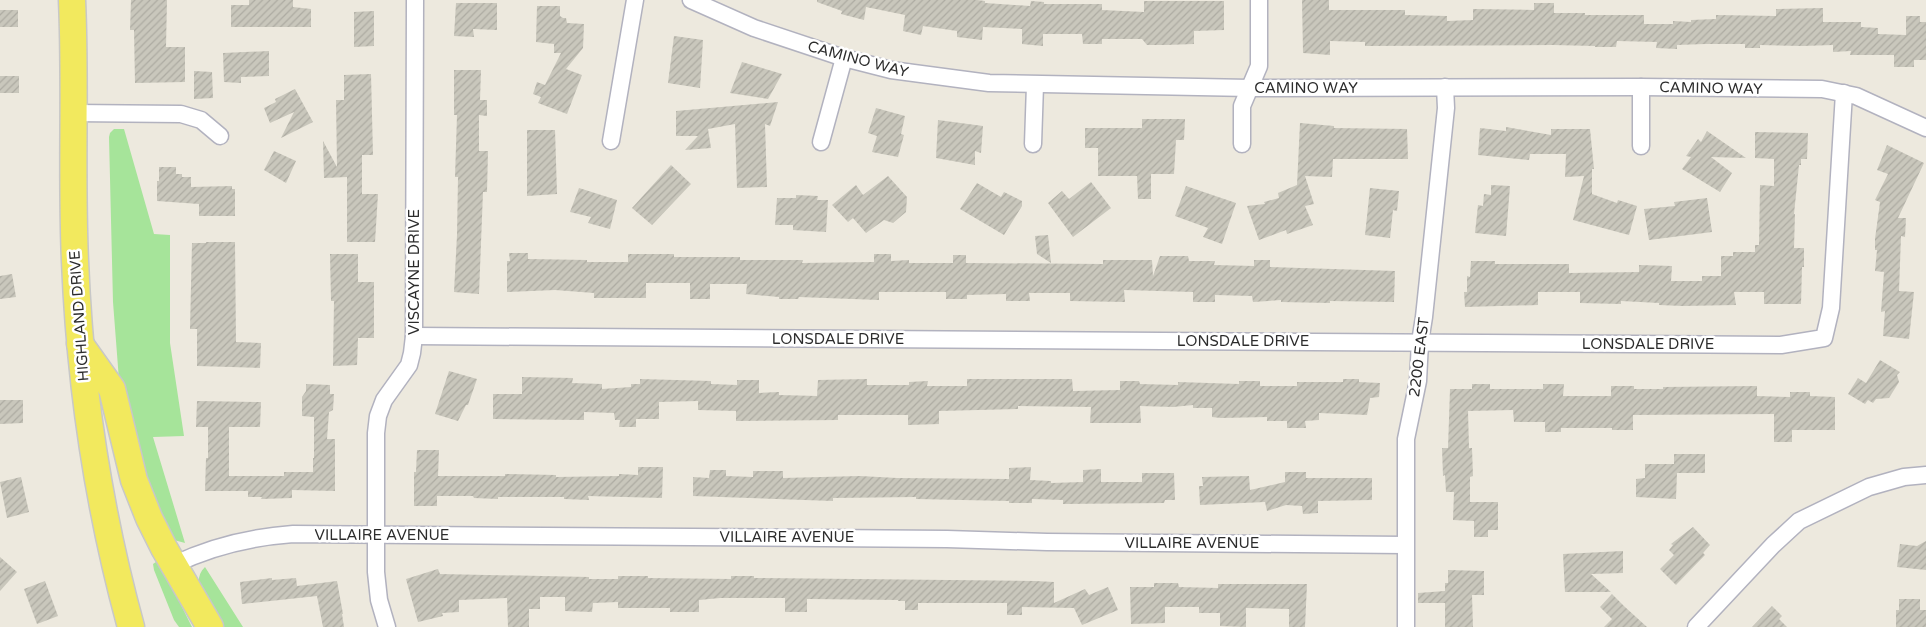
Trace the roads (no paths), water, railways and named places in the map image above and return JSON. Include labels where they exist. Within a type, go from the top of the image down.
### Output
[{"type":"main road","name":"HIGHLAND DRIVE","points":[[72,0],[74,259],[84,391],[96,476],[131,627]]},
{"type":"main road","points":[[80,344],[112,389],[134,480],[149,518],[173,565],[210,627]]},
{"type":"street","name":"VISCAYNE DRIVE","points":[[387,627],[379,600],[376,572],[376,433],[378,416],[384,400],[409,365],[414,336],[415,0]]},
{"type":"street","points":[[611,141],[635,0]]},
{"type":"street","name":"CAMINO WAY","points":[[691,0],[754,28],[844,58],[891,70],[988,83],[1250,88],[1641,87],[1822,90],[1844,93],[1867,100],[1926,128]]},
{"type":"street","points":[[1242,144],[1242,106],[1259,66],[1259,0]]},
{"type":"street","points":[[821,142],[844,58]]},
{"type":"street","points":[[1033,144],[1035,84]]},
{"type":"street","name":"2200 EAST","points":[[1406,627],[1406,439],[1418,381],[1420,342],[1446,108],[1445,87]]},
{"type":"street","points":[[1641,87],[1641,146]]},
{"type":"street","name":"LONSDALE DRIVE","points":[[414,336],[1781,345],[1824,338],[1831,308],[1844,93]]},
{"type":"street","points":[[74,113],[181,114],[201,120],[220,136]]},
{"type":"street","points":[[1696,627],[1773,544],[1799,521],[1868,486],[1904,477],[1926,475]]},
{"type":"street","name":"VILLAIRE AVENUE","points":[[173,565],[193,556],[269,536],[377,534],[927,538],[1047,542],[1405,545]]}]
